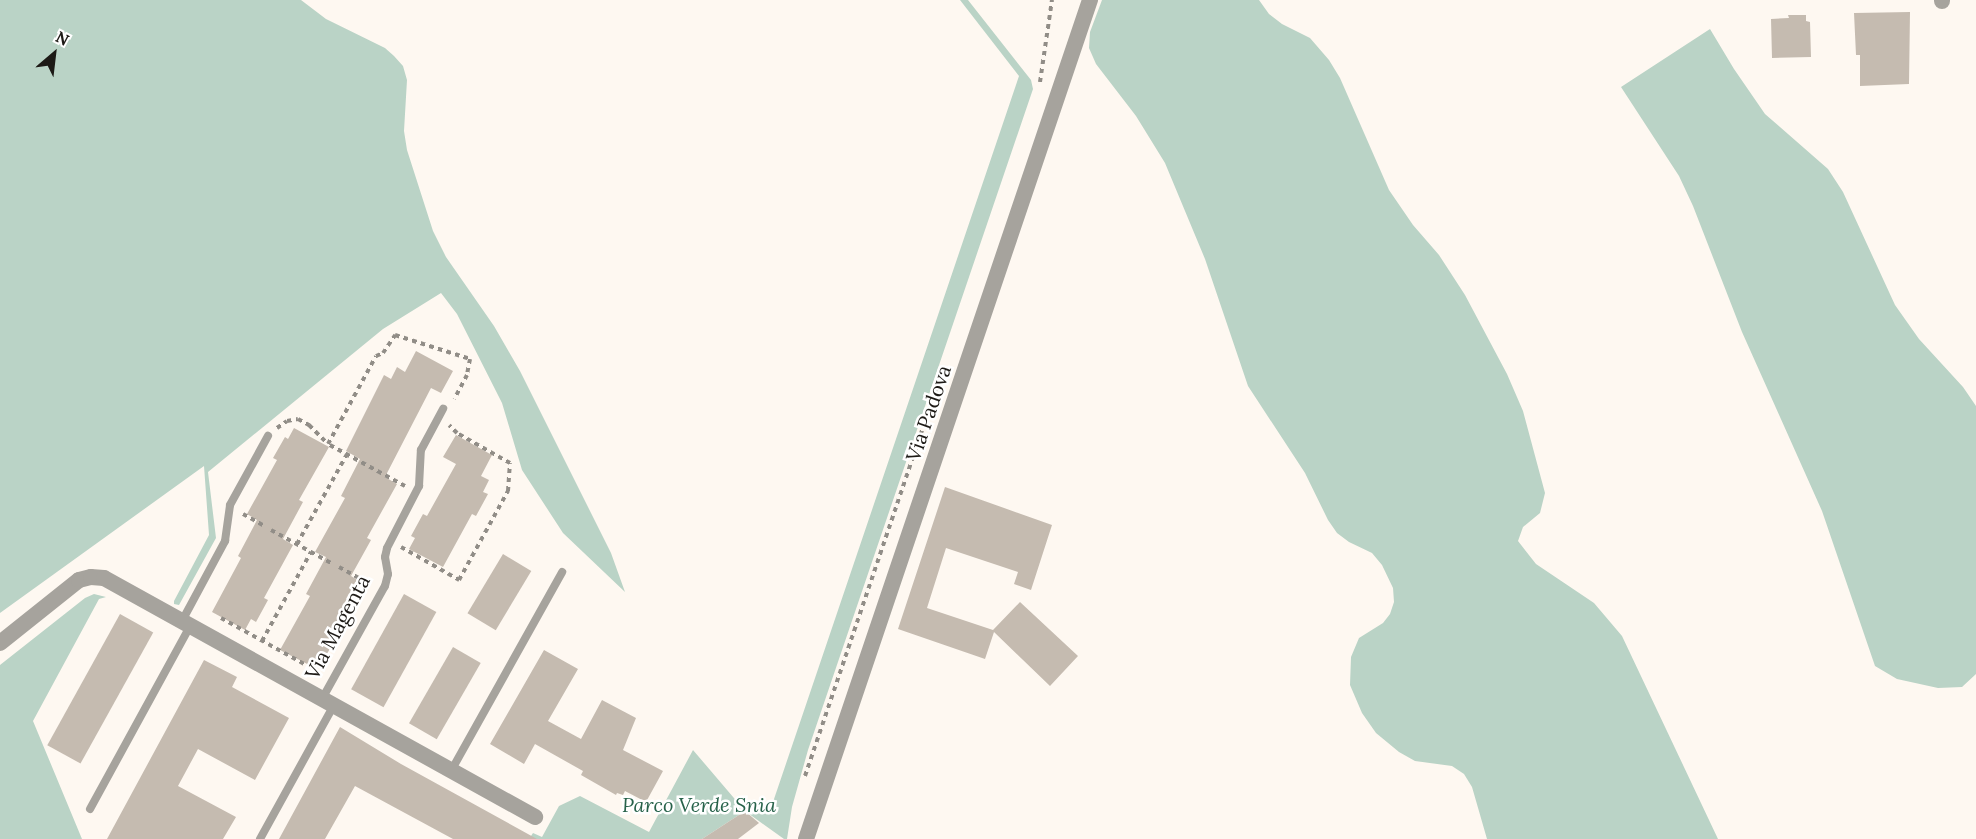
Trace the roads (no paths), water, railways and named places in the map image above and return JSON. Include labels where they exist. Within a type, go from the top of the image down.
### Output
[{"type":"street","name":"Via Padova","points":[[806,839],[1090,0]]},
{"type":"street","name":"Via Magenta","points":[[0,643],[79,580],[91,577],[104,578],[535,817]]},
{"type":"lane","name":"Via Magenta","points":[[260,839],[382,591],[387,577],[385,557],[390,542],[416,493],[421,480],[421,450],[443,409]]},
{"type":"lane","points":[[90,809],[186,623],[225,541],[229,507],[268,436]]},
{"type":"lane","points":[[451,771],[562,572]]},
{"type":"park label","name":"Parco Verde Snia","points":[[699,804]]}]
